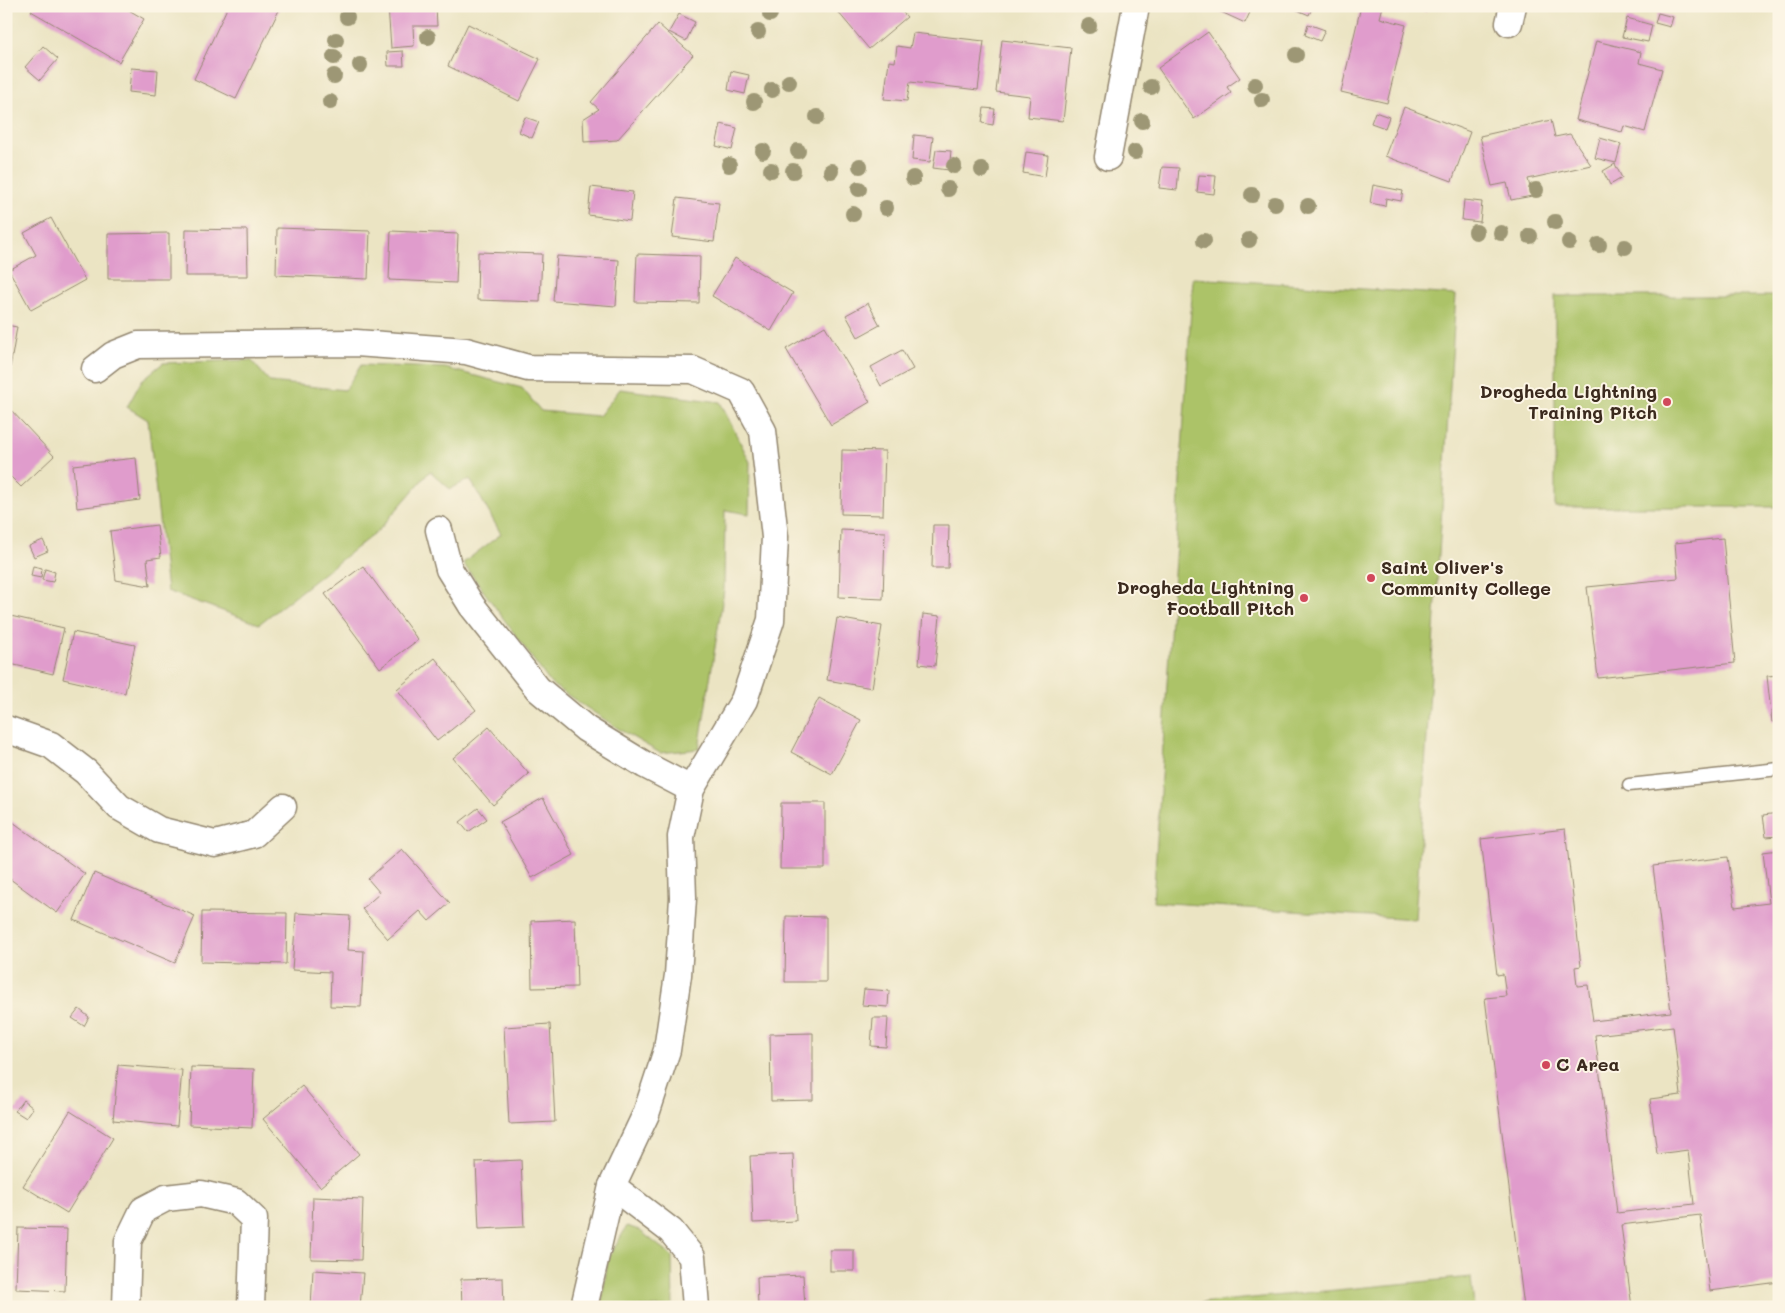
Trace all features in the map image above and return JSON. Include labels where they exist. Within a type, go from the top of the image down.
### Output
[{"type":"street","points":[[1108,157],[1136,6]]},
{"type":"street","points":[[95,369],[112,355],[138,345],[356,343],[466,351],[528,368],[693,370],[742,391],[763,431],[775,537],[771,620],[744,700],[691,789],[681,836],[683,898],[678,975],[667,1050],[646,1114],[612,1186],[591,1269],[584,1307]]},
{"type":"street","points":[[439,530],[449,569],[472,606],[538,689],[586,729],[691,789]]},
{"type":"street","points":[[6,729],[51,745],[86,772],[119,807],[159,830],[215,844],[254,834],[283,807]]},
{"type":"street","points":[[612,1186],[670,1231],[692,1257],[696,1307]]},
{"type":"street","points":[[126,1307],[128,1241],[143,1210],[166,1198],[201,1194],[236,1202],[254,1219],[251,1307]]},
{"type":"lane","points":[[1630,785],[1779,769]]},
{"type":"green space","name":"Drogheda Lightning Football Pitch","points":[[1193,278],[1456,295],[1415,919],[1153,902]]},
{"type":"green space","name":"Drogheda Lightning Training Pitch","points":[[1555,296],[1779,296],[1779,507],[1555,507]]},
{"type":"green space","points":[[251,360],[270,382],[345,390],[361,365],[445,368],[522,388],[541,411],[599,416],[620,389],[720,402],[750,462],[749,514],[725,510],[724,590],[699,749],[660,753],[622,731],[551,684],[463,563],[501,534],[470,479],[450,489],[430,471],[379,530],[259,624],[167,591],[148,420],[127,407],[142,380],[163,363]]},
{"type":"green space","points":[[627,1226],[639,1230],[672,1256],[673,1307],[601,1307],[608,1259]]},
{"type":"green space","points":[[1471,1277],[1474,1307],[1159,1307]]},
{"type":"building","points":[[34,6],[122,6],[144,19],[119,62],[31,11]]},
{"type":"building","points":[[228,6],[281,6],[236,99],[194,79]]},
{"type":"building","points":[[388,6],[436,6],[437,26],[413,26],[414,46],[391,48]]},
{"type":"building","points":[[833,6],[897,6],[907,17],[869,49]]},
{"type":"building","points":[[1208,6],[1253,6],[1245,23]]},
{"type":"building","points":[[1297,6],[1313,6],[1309,15],[1295,9]]},
{"type":"building","points":[[1361,6],[1383,6],[1380,18],[1406,25],[1387,103],[1341,92]]},
{"type":"building","points":[[1413,6],[1428,6],[1426,12]]},
{"type":"building","points":[[1614,6],[1630,6],[1628,11]]},
{"type":"building","points":[[1658,13],[1673,17],[1670,27],[1655,23]]},
{"type":"building","points":[[679,14],[695,22],[686,41],[669,32]]},
{"type":"building","points":[[1627,18],[1652,25],[1648,42],[1622,37]]},
{"type":"building","points":[[468,24],[540,59],[519,101],[448,66]]},
{"type":"building","points":[[658,24],[693,55],[617,140],[584,142],[583,119],[599,109],[591,102]]},
{"type":"building","points":[[1308,24],[1325,30],[1320,41],[1305,35]]},
{"type":"building","points":[[1208,32],[1240,78],[1227,87],[1231,93],[1194,119],[1158,68]]},
{"type":"building","points":[[913,33],[984,41],[978,90],[910,82],[907,101],[884,99],[889,61],[895,62],[897,46],[910,48]]},
{"type":"building","points":[[1002,40],[1071,48],[1063,121],[1028,117],[1030,96],[996,92]]},
{"type":"building","points":[[1596,41],[1641,52],[1639,63],[1662,69],[1645,132],[1624,126],[1622,132],[1576,120]]},
{"type":"building","points":[[43,46],[58,59],[40,80],[25,67]]},
{"type":"building","points":[[403,51],[404,66],[388,66],[387,52]]},
{"type":"building","points":[[131,68],[158,70],[156,95],[129,92]]},
{"type":"building","points":[[731,71],[749,75],[745,94],[728,90]]},
{"type":"building","points":[[1404,107],[1470,132],[1452,181],[1385,156]]},
{"type":"building","points":[[984,108],[995,109],[993,125],[982,123]]},
{"type":"building","points":[[1375,112],[1389,117],[1385,128],[1371,123]]},
{"type":"building","points":[[525,117],[539,122],[532,138],[519,132]]},
{"type":"building","points":[[1551,120],[1555,137],[1570,134],[1591,165],[1528,179],[1532,196],[1511,200],[1507,183],[1492,186],[1480,136]]},
{"type":"building","points":[[721,124],[737,128],[732,150],[716,146]]},
{"type":"building","points":[[914,135],[933,137],[930,162],[912,160]]},
{"type":"building","points":[[1600,138],[1621,144],[1616,163],[1595,158]]},
{"type":"building","points":[[936,150],[951,151],[949,170],[933,168]]},
{"type":"building","points":[[1026,152],[1048,155],[1045,177],[1023,173]]},
{"type":"building","points":[[1615,164],[1622,178],[1610,185],[1603,171]]},
{"type":"building","points":[[1162,167],[1179,168],[1177,190],[1159,188]]},
{"type":"building","points":[[1199,175],[1216,176],[1214,194],[1197,192]]},
{"type":"building","points":[[1373,185],[1403,191],[1401,201],[1386,198],[1385,206],[1370,203]]},
{"type":"building","points":[[591,187],[633,192],[630,221],[588,215]]},
{"type":"building","points":[[677,198],[719,203],[714,242],[672,237]]},
{"type":"building","points":[[1464,200],[1482,202],[1480,222],[1462,220]]},
{"type":"building","points":[[51,218],[85,280],[31,310],[9,270],[36,255],[24,233]]},
{"type":"building","points":[[277,228],[370,231],[368,279],[276,275]]},
{"type":"building","points":[[186,229],[247,230],[248,276],[185,276]]},
{"type":"building","points":[[391,231],[458,234],[456,283],[389,280]]},
{"type":"building","points":[[169,233],[169,279],[108,279],[108,234]]},
{"type":"building","points":[[478,252],[542,254],[540,302],[477,300]]},
{"type":"building","points":[[637,254],[700,256],[699,303],[635,302]]},
{"type":"building","points":[[557,256],[619,260],[616,306],[553,301]]},
{"type":"building","points":[[735,258],[793,293],[771,331],[712,296]]},
{"type":"building","points":[[868,303],[880,325],[858,337],[846,315]]},
{"type":"building","points":[[6,325],[17,327],[7,386],[6,386]]},
{"type":"building","points":[[825,326],[870,402],[831,425],[786,349]]},
{"type":"building","points":[[902,350],[913,369],[881,386],[871,367]]},
{"type":"building","points":[[9,408],[54,456],[21,487],[6,472],[6,410]]},
{"type":"building","points":[[842,450],[885,451],[883,515],[841,514]]},
{"type":"building","points":[[136,458],[140,500],[77,508],[73,465]]},
{"type":"building","points":[[157,525],[161,557],[147,559],[150,586],[116,580],[110,531]]},
{"type":"building","points":[[933,525],[949,525],[948,568],[932,568]]},
{"type":"building","points":[[841,530],[885,532],[883,599],[839,597]]},
{"type":"building","points":[[1723,538],[1735,663],[1598,678],[1587,587],[1678,578],[1675,543]]},
{"type":"building","points":[[43,540],[48,551],[34,557],[29,546]]},
{"type":"building","points":[[33,566],[42,568],[41,578],[31,576]]},
{"type":"building","points":[[363,566],[418,640],[380,668],[325,594]]},
{"type":"building","points":[[45,569],[55,572],[53,582],[42,580]]},
{"type":"building","points":[[923,614],[940,616],[935,666],[919,664]]},
{"type":"building","points":[[6,615],[64,628],[53,674],[6,663]]},
{"type":"building","points":[[837,618],[882,626],[872,688],[827,680]]},
{"type":"building","points":[[73,632],[135,645],[125,693],[63,679]]},
{"type":"building","points":[[435,658],[476,710],[437,741],[397,689]]},
{"type":"building","points":[[1779,675],[1779,721],[1772,722],[1767,676]]},
{"type":"building","points":[[819,698],[861,720],[832,774],[791,752]]},
{"type":"building","points":[[489,727],[529,774],[493,805],[453,758]]},
{"type":"building","points":[[543,798],[574,855],[532,878],[500,822]]},
{"type":"building","points":[[781,803],[825,803],[825,869],[780,869]]},
{"type":"building","points":[[478,808],[487,819],[468,832],[460,822]]},
{"type":"building","points":[[1779,813],[1779,836],[1766,837],[1763,815]]},
{"type":"building","points":[[6,817],[85,874],[57,913],[6,876]]},
{"type":"building","name":"C Area","points":[[1565,829],[1581,966],[1575,967],[1577,986],[1588,985],[1593,1021],[1671,1012],[1653,866],[1728,857],[1735,907],[1769,903],[1763,852],[1779,850],[1779,1282],[1710,1291],[1700,1215],[1621,1225],[1632,1307],[1524,1307],[1485,998],[1506,996],[1503,974],[1497,975],[1481,839]],"holes":[[[1673,1026],[1681,1095],[1650,1099],[1657,1154],[1688,1150],[1694,1204],[1617,1213],[1595,1035]]]},
{"type":"building","points":[[402,849],[450,903],[429,921],[420,911],[388,939],[362,909],[380,893],[368,879]]},
{"type":"building","points":[[94,873],[195,916],[175,963],[74,920]]},
{"type":"building","points":[[202,912],[287,913],[286,964],[201,962]]},
{"type":"building","points":[[296,913],[350,916],[348,950],[364,951],[361,1007],[330,1006],[331,972],[292,970]]},
{"type":"building","points":[[786,916],[826,917],[826,982],[785,982]]},
{"type":"building","points":[[575,919],[577,987],[532,988],[531,921]]},
{"type":"building","points":[[864,989],[889,991],[888,1007],[862,1005]]},
{"type":"building","points":[[79,1009],[89,1017],[84,1026],[72,1018]]},
{"type":"building","points":[[873,1018],[888,1018],[886,1047],[871,1046]]},
{"type":"building","points":[[550,1024],[555,1122],[509,1124],[504,1027]]},
{"type":"building","points":[[813,1033],[813,1100],[771,1101],[770,1034]]},
{"type":"building","points":[[118,1065],[182,1070],[177,1126],[113,1120]]},
{"type":"building","points":[[191,1067],[254,1069],[252,1128],[189,1125]]},
{"type":"building","points":[[302,1086],[359,1154],[320,1187],[263,1119]]},
{"type":"building","points":[[23,1100],[33,1108],[26,1118],[15,1111]]},
{"type":"building","points":[[70,1111],[113,1138],[67,1213],[23,1186]]},
{"type":"building","points":[[793,1154],[796,1221],[753,1223],[750,1156]]},
{"type":"building","points":[[521,1160],[524,1227],[479,1229],[476,1162]]},
{"type":"building","points":[[313,1197],[363,1199],[361,1260],[311,1259]]},
{"type":"building","points":[[18,1228],[67,1229],[65,1291],[16,1289]]},
{"type":"building","points":[[830,1250],[854,1250],[854,1271],[830,1271]]},
{"type":"building","points":[[313,1270],[363,1273],[360,1307],[311,1307]]},
{"type":"building","points":[[803,1275],[805,1307],[758,1307],[757,1277]]},
{"type":"building","points":[[503,1278],[504,1307],[462,1307],[461,1279]]},
{"type":"building","points":[[15,1303],[66,1304],[65,1307],[15,1307]]},
{"type":"place","name":"Drogheda Lightning Training Pitch","points":[[1667,402]]},
{"type":"place","name":"Saint Oliver's Community College","points":[[1371,578]]},
{"type":"place","name":"Drogheda Lightning Football Pitch","points":[[1304,598]]},
{"type":"place","name":"C Area","points":[[1546,1065]]}]
